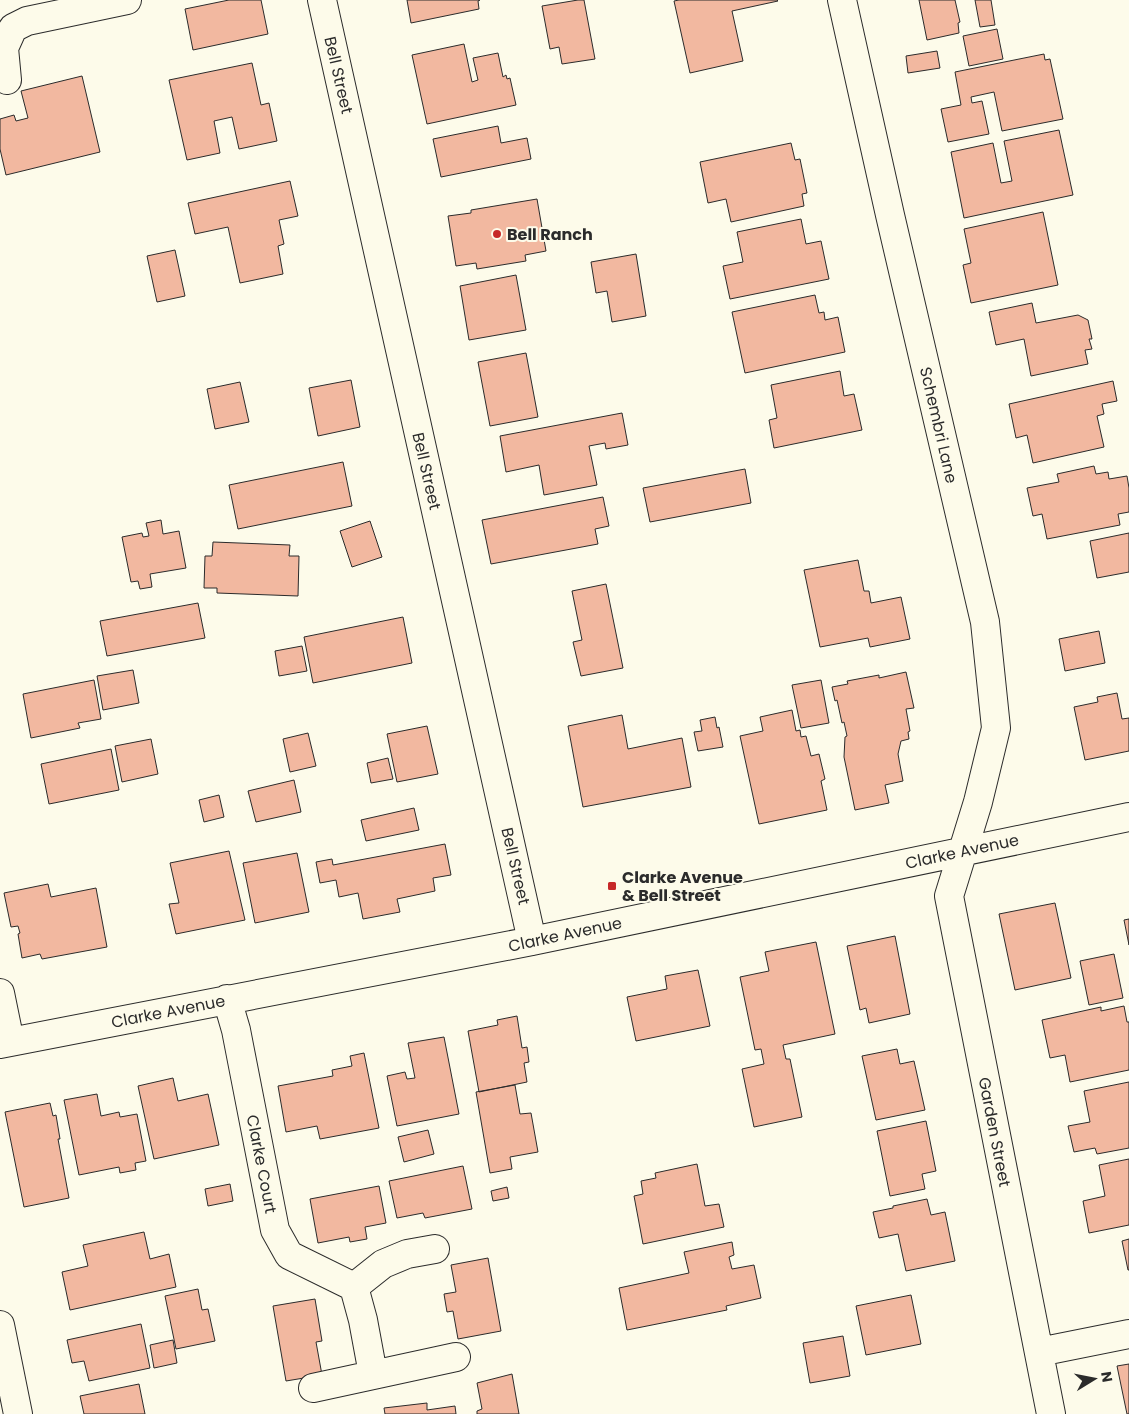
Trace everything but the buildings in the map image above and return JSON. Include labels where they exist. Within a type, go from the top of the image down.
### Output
[{"type":"street","points":[[7,80],[4,48],[13,28],[27,21],[127,0]]},
{"type":"street","name":"Bell Street","points":[[322,0],[532,941]]},
{"type":"street","name":"Schembri Lane","points":[[842,0],[985,622],[996,728],[978,802],[963,851]]},
{"type":"street","name":"Clarke Avenue","points":[[5,1043],[532,941],[1129,817]]},
{"type":"street","name":"Garden Street","points":[[963,851],[948,896],[1051,1414]]},
{"type":"street","points":[[0,993],[5,1043]]},
{"type":"street","name":"Clarke Court","points":[[228,999],[236,1030],[275,1230],[289,1255],[354,1287]]},
{"type":"street","points":[[373,1374],[363,1320],[354,1287],[383,1264],[407,1254],[435,1249]]},
{"type":"street","points":[[0,1325],[18,1414]]},
{"type":"street","points":[[1039,1352],[1129,1334]]},
{"type":"street","points":[[313,1388],[456,1357]]},
{"type":"place","name":"Bell Ranch","points":[[497,234]]},
{"type":"place","name":"Clarke Avenue & Bell Street","points":[[612,886]]}]
